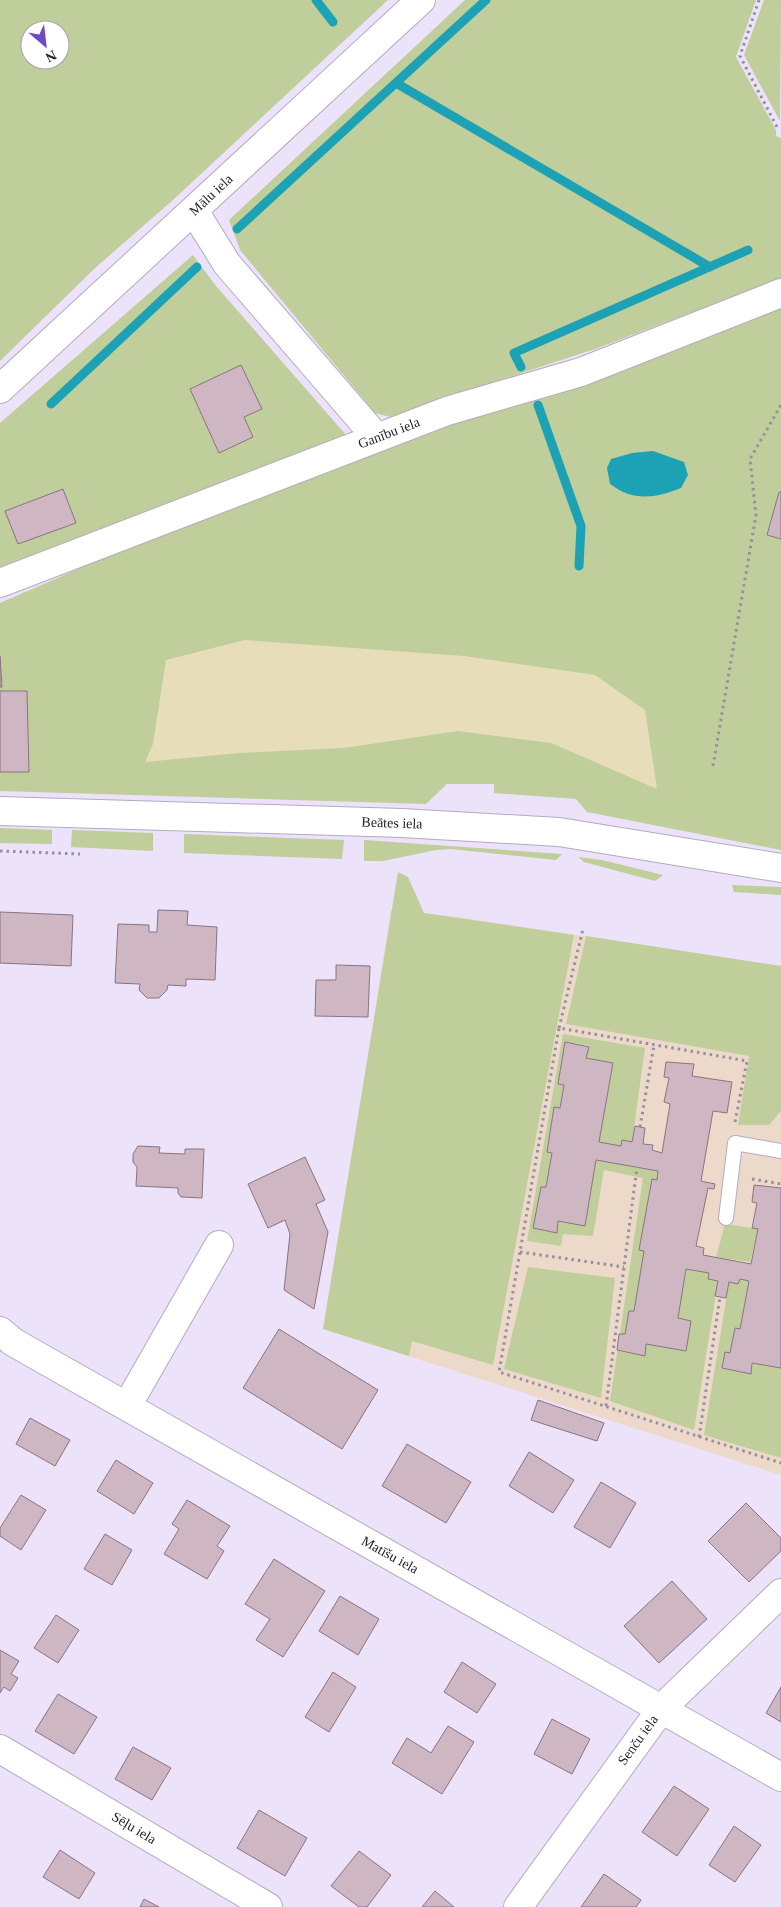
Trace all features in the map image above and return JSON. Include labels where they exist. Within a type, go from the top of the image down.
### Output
[{"type":"street","name":"Mālu iela","points":[[0,389],[421,0]]},
{"type":"street","points":[[194,211],[227,264],[377,438]]},
{"type":"street","name":"Ganību iela","points":[[0,583],[447,410],[581,372],[781,293]]},
{"type":"street","name":"Beātes iela","points":[[0,810],[402,823],[559,832],[781,868]]},
{"type":"street","points":[[127,1406],[218,1245]]},
{"type":"street","name":"Matīšu iela","points":[[0,1331],[13,1342],[781,1777]]},
{"type":"street","name":"Senču iela","points":[[518,1907],[662,1708],[781,1593]]},
{"type":"street","name":"Sēļu iela","points":[[0,1748],[268,1907]]},
{"type":"lane","points":[[726,1218],[735,1142],[781,1151]]},
{"type":"path","points":[[759,0],[740,56],[777,127]]},
{"type":"path","points":[[713,766],[756,515],[750,459],[781,405]]},
{"type":"path","points":[[0,851],[80,854]]},
{"type":"path","points":[[583,929],[559,1028],[499,1372],[781,1463]]},
{"type":"path","points":[[559,1028],[747,1061],[735,1118],[735,1142]]},
{"type":"path","points":[[640,1127],[654,1045]]},
{"type":"path","points":[[606,1406],[637,1167]]},
{"type":"path","points":[[731,1176],[781,1184]]},
{"type":"path","points":[[520,1252],[624,1267]]},
{"type":"path","points":[[698,1437],[720,1297]]},
{"type":"shaded area","points":[[391,910],[458,917],[781,966],[781,1475],[323,1329],[346,1198]]},
{"type":"green space","points":[[0,0],[388,0],[174,199],[94,269],[0,361]]},
{"type":"green space","points":[[465,0],[756,0],[736,57],[776,130],[776,136],[781,138],[781,278],[598,348],[440,400],[394,418],[375,413],[240,250],[229,220]]},
{"type":"green space","points":[[764,0],[781,0],[780,121],[744,55]]},
{"type":"green space","points":[[193,255],[216,286],[346,435],[0,573],[0,423]]},
{"type":"green space","points":[[781,305],[781,850],[587,812],[576,799],[494,793],[494,784],[447,784],[426,804],[0,791],[0,603],[94,562],[275,488],[581,372]]},
{"type":"green space","points":[[0,828],[52,830],[52,844],[0,843]]},
{"type":"green space","points":[[72,830],[153,833],[153,851],[71,847]]},
{"type":"green space","points":[[184,834],[344,840],[342,859],[184,853]]},
{"type":"green space","points":[[364,840],[562,854],[556,860],[451,849],[436,850],[383,861],[364,861]]},
{"type":"green space","points":[[578,857],[602,860],[663,875],[655,881],[584,862]]},
{"type":"green space","points":[[398,872],[408,877],[424,913],[574,935],[493,1365],[412,1341],[409,1356],[323,1329]]},
{"type":"green space","points":[[732,885],[781,887],[781,895],[734,892]]},
{"type":"green space","points":[[586,936],[781,966],[781,1111],[769,1125],[738,1125],[749,1056],[566,1024]]},
{"type":"green space","points":[[563,1034],[645,1048],[632,1142],[621,1146],[599,1142],[613,1063],[586,1058],[589,1046],[565,1042],[558,1084],[564,1085],[560,1108],[554,1108],[547,1152],[552,1153],[546,1187],[541,1187],[533,1228],[557,1233],[558,1221],[585,1226],[596,1160],[658,1171],[657,1180],[652,1179],[639,1250],[644,1251],[634,1311],[629,1311],[621,1352],[645,1356],[646,1344],[686,1351],[691,1321],[678,1318],[686,1269],[709,1273],[708,1279],[718,1281],[694,1430],[610,1401],[643,1178],[604,1170],[593,1236],[563,1234],[561,1246],[527,1241]]},
{"type":"green space","points":[[725,1224],[758,1229],[750,1262],[716,1257]]},
{"type":"green space","points":[[528,1267],[615,1278],[601,1398],[504,1369]]},
{"type":"green space","points":[[740,1279],[749,1281],[740,1329],[735,1329],[730,1353],[725,1352],[722,1367],[750,1374],[752,1363],[781,1368],[781,1458],[704,1435],[729,1282],[738,1284]]},
{"type":"sand","points":[[245,640],[464,656],[595,675],[645,710],[657,789],[551,743],[458,731],[344,748],[239,753],[145,762],[153,744],[166,660]]},
{"type":"water","points":[[653,451],[684,462],[688,475],[681,488],[653,496],[636,496],[619,490],[610,484],[607,468],[611,459],[632,453]]},
{"type":"building","points":[[241,365],[262,409],[244,417],[253,437],[219,453],[190,389]]},
{"type":"building","points":[[63,489],[76,523],[18,544],[5,511]]},
{"type":"building","points":[[779,492],[781,492],[781,539],[767,535]]},
{"type":"building","points":[[0,656],[2,687],[0,687]]},
{"type":"building","points":[[0,691],[27,691],[29,772],[0,772]]},
{"type":"building","points":[[158,910],[188,911],[187,925],[217,927],[215,980],[186,979],[186,986],[168,985],[167,990],[159,998],[147,998],[139,990],[140,984],[115,983],[118,924],[149,925],[149,932],[157,932]]},
{"type":"building","points":[[0,912],[73,915],[71,966],[0,963]]},
{"type":"building","points":[[336,965],[370,966],[368,1017],[315,1016],[316,980],[336,980]]},
{"type":"building","points":[[565,1042],[589,1047],[586,1058],[613,1063],[599,1142],[621,1146],[622,1140],[632,1142],[635,1126],[645,1128],[643,1144],[653,1145],[652,1150],[662,1153],[670,1104],[664,1102],[669,1078],[664,1077],[666,1062],[694,1064],[692,1076],[732,1082],[727,1113],[713,1111],[701,1181],[715,1184],[714,1189],[708,1188],[696,1246],[704,1248],[703,1255],[751,1264],[758,1229],[752,1228],[757,1203],[752,1202],[754,1185],[781,1188],[781,1368],[752,1363],[751,1374],[722,1368],[725,1352],[730,1353],[735,1328],[740,1329],[749,1281],[740,1279],[738,1284],[729,1282],[726,1298],[720,1297],[715,1296],[718,1281],[708,1279],[709,1273],[686,1269],[678,1318],[691,1321],[686,1351],[646,1344],[645,1356],[617,1350],[619,1334],[625,1334],[629,1311],[634,1311],[644,1251],[639,1250],[652,1179],[657,1180],[658,1171],[596,1160],[585,1226],[558,1221],[557,1233],[533,1228],[541,1187],[546,1187],[552,1153],[547,1152],[554,1107],[560,1108],[564,1085],[558,1084]]},
{"type":"building","points":[[138,1146],[160,1147],[159,1153],[185,1154],[185,1149],[204,1149],[202,1198],[181,1197],[178,1193],[178,1188],[136,1186],[137,1167],[133,1162],[133,1154]]},
{"type":"building","points":[[305,1157],[325,1200],[316,1204],[328,1232],[314,1309],[284,1290],[290,1234],[285,1220],[268,1228],[248,1184]]},
{"type":"building","points":[[279,1329],[378,1390],[342,1449],[243,1388]]},
{"type":"building","points":[[538,1400],[604,1423],[597,1441],[531,1420]]},
{"type":"building","points":[[30,1418],[70,1440],[55,1466],[16,1444]]},
{"type":"building","points":[[407,1444],[471,1482],[446,1523],[382,1486]]},
{"type":"building","points":[[529,1452],[574,1480],[553,1513],[509,1486]]},
{"type":"building","points":[[116,1460],[153,1483],[134,1514],[97,1491]]},
{"type":"building","points":[[601,1482],[636,1503],[610,1548],[574,1527]]},
{"type":"building","points":[[21,1495],[46,1510],[21,1550],[0,1536],[0,1528]]},
{"type":"building","points":[[187,1500],[230,1526],[217,1546],[224,1551],[207,1579],[164,1554],[179,1529],[172,1524]]},
{"type":"building","points":[[746,1503],[781,1538],[781,1551],[749,1582],[708,1541]]},
{"type":"building","points":[[105,1534],[132,1550],[112,1585],[84,1569]]},
{"type":"building","points":[[274,1559],[325,1591],[283,1657],[256,1640],[270,1619],[245,1604]]},
{"type":"building","points":[[672,1581],[707,1619],[659,1663],[624,1626]]},
{"type":"building","points":[[340,1596],[379,1619],[358,1655],[319,1631]]},
{"type":"building","points":[[56,1615],[79,1630],[58,1663],[34,1648]]},
{"type":"building","points":[[0,1650],[19,1661],[11,1674],[18,1678],[10,1691],[4,1687],[0,1693]]},
{"type":"building","points":[[462,1662],[496,1684],[477,1713],[444,1692]]},
{"type":"building","points":[[333,1672],[356,1687],[329,1732],[305,1717]]},
{"type":"building","points":[[781,1687],[781,1722],[766,1713]]},
{"type":"building","points":[[58,1694],[97,1717],[74,1754],[35,1731]]},
{"type":"building","points":[[552,1719],[590,1739],[572,1774],[534,1754]]},
{"type":"building","points":[[448,1726],[474,1742],[442,1794],[392,1763],[407,1738],[431,1753]]},
{"type":"building","points":[[133,1747],[171,1768],[152,1800],[115,1779]]},
{"type":"building","points":[[674,1786],[709,1809],[677,1856],[642,1832]]},
{"type":"building","points":[[259,1810],[307,1838],[285,1876],[237,1848]]},
{"type":"building","points":[[734,1826],[761,1845],[735,1882],[709,1865]]},
{"type":"building","points":[[60,1850],[95,1873],[79,1899],[43,1877]]},
{"type":"building","points":[[359,1851],[391,1875],[367,1907],[359,1907],[331,1886]]},
{"type":"building","points":[[604,1874],[641,1900],[636,1907],[581,1907]]},
{"type":"building","points":[[435,1891],[454,1907],[422,1907]]},
{"type":"building","points":[[144,1899],[159,1907],[140,1907]]},
{"type":"waterway","points":[[316,0],[333,22]]},
{"type":"waterway","points":[[237,229],[486,0]]},
{"type":"waterway","points":[[396,83],[710,267]]},
{"type":"waterway","points":[[521,367],[514,353],[748,250]]},
{"type":"waterway","points":[[51,404],[197,267]]},
{"type":"waterway","points":[[538,405],[581,526],[579,566]]}]
